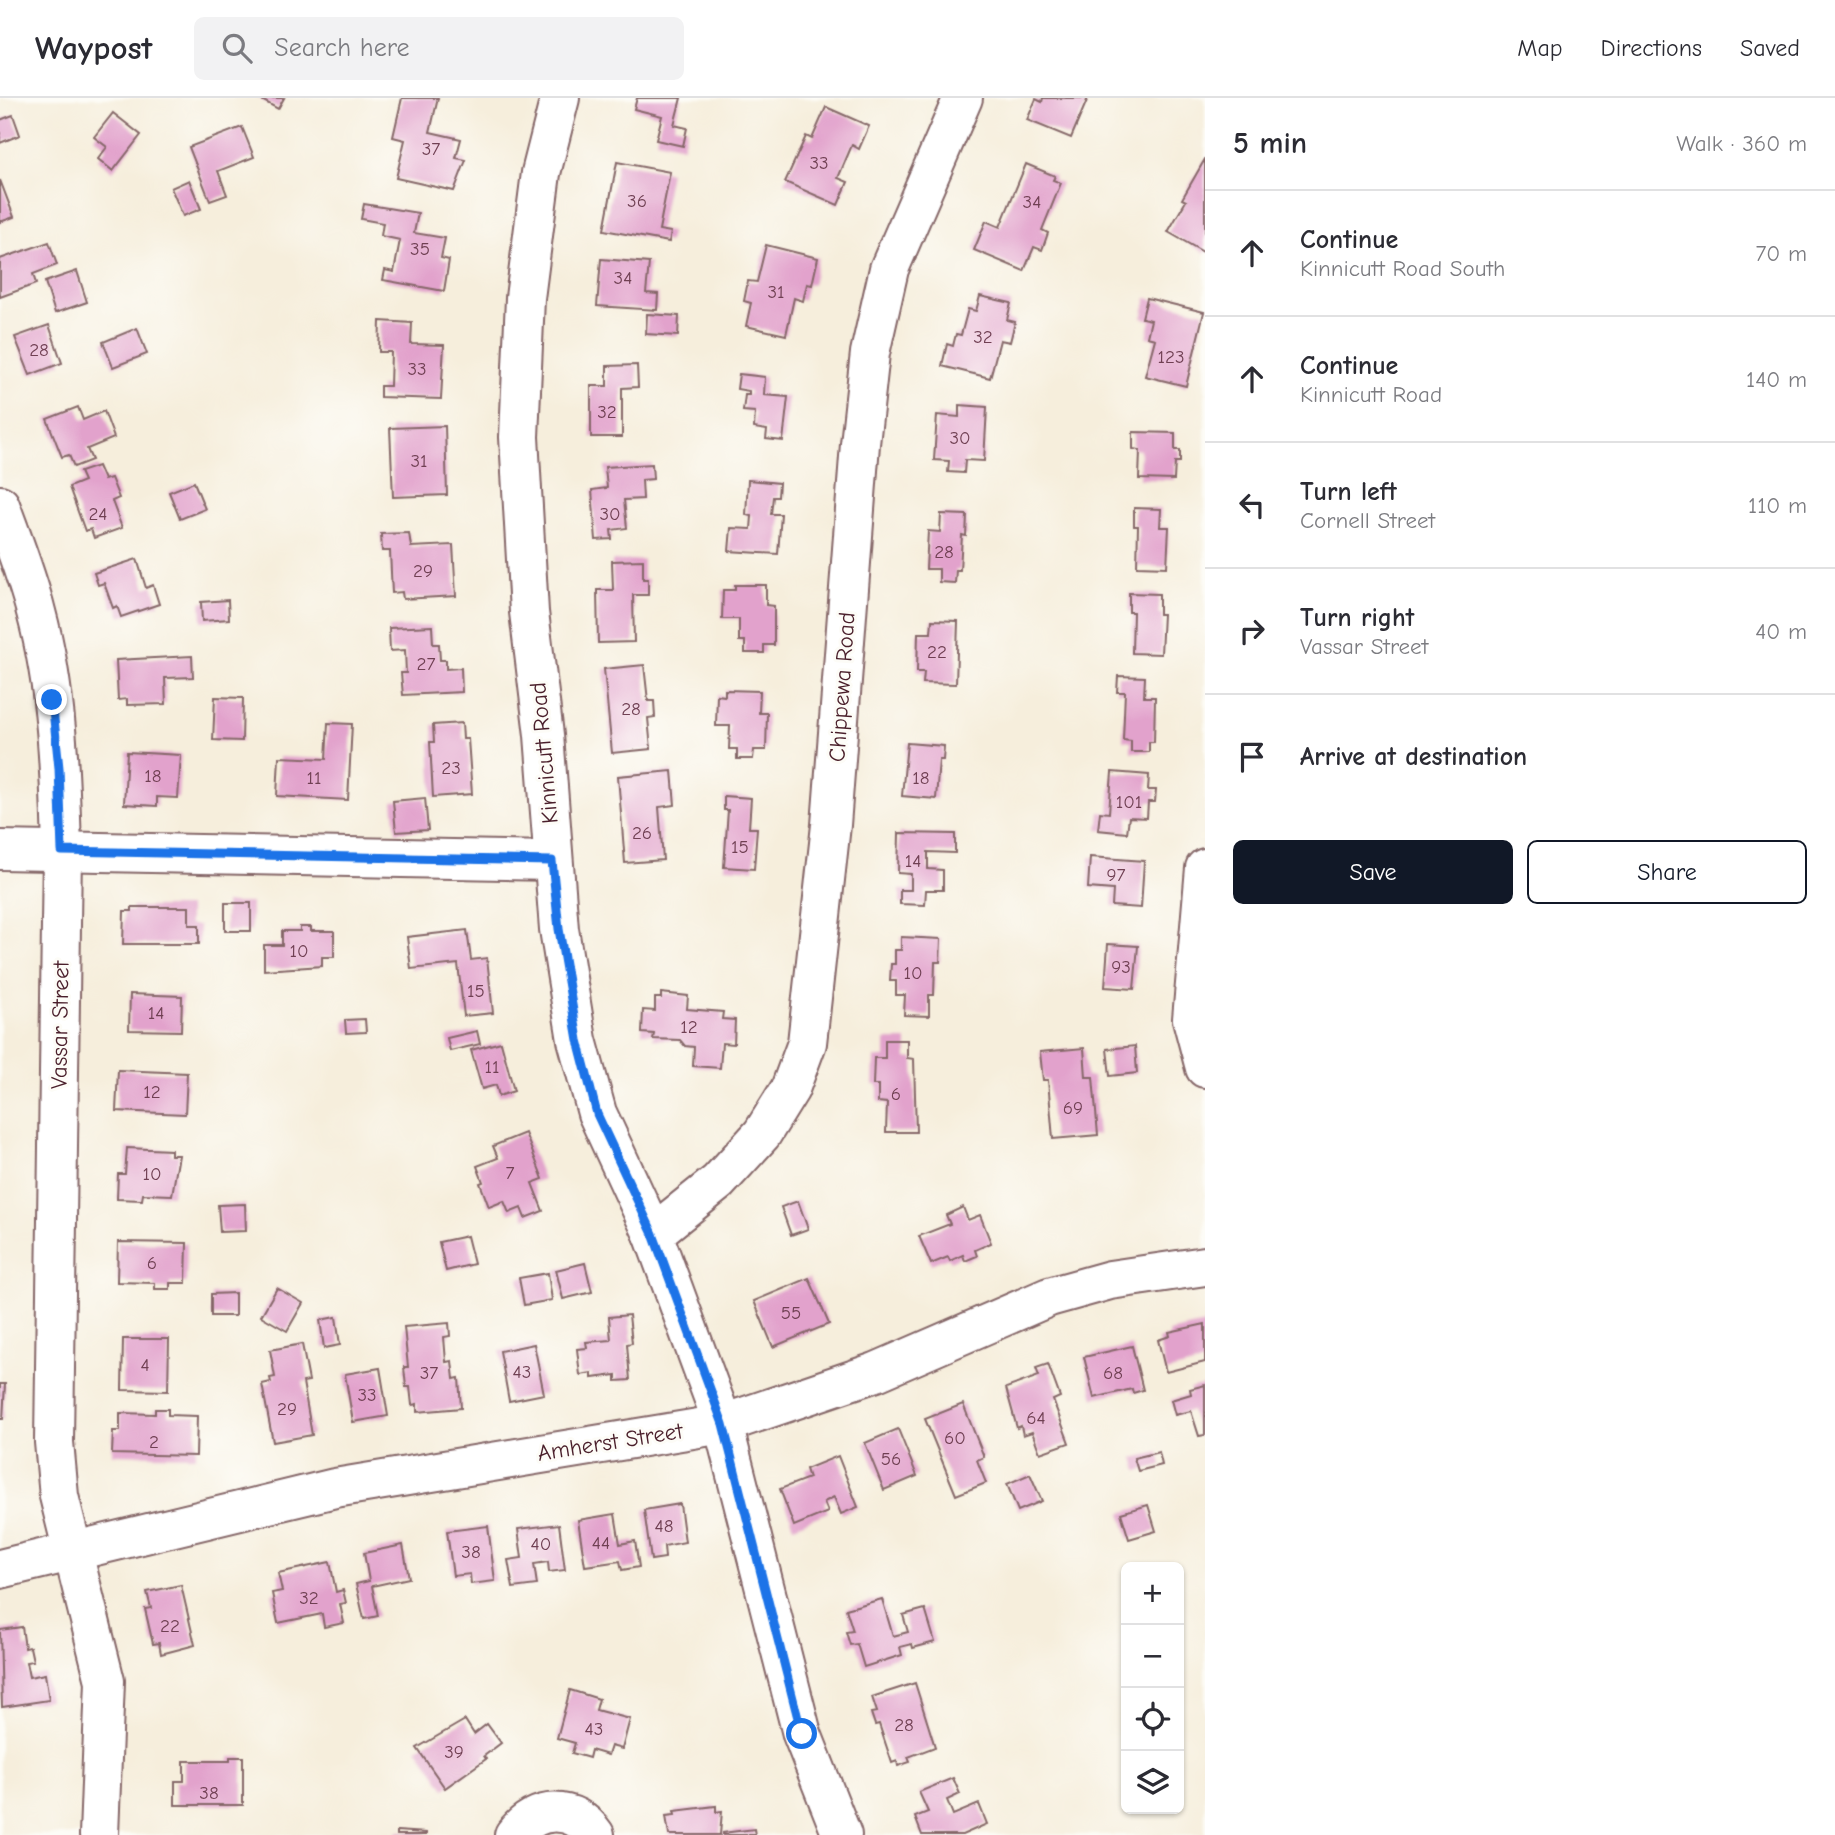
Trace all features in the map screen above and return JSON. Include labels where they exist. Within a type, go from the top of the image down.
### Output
[{"type":"street","name":"Kinnicutt Road","points":[[560,98],[541,173],[525,298],[519,437],[529,612],[544,735],[559,929],[578,1040],[597,1114],[653,1234],[723,1424],[802,1734],[842,1835]]},
{"type":"street","name":"Chippewa Road","points":[[653,1234],[718,1182],[762,1134],[790,1089],[807,1043],[831,825],[860,444],[870,353],[889,269],[963,98]]},
{"type":"street","name":"Vassar Street","points":[[0,505],[37,613],[46,661],[59,768],[62,851],[54,1442],[58,1496],[105,1681],[99,1835]]},
{"type":"street","points":[[0,850],[552,861]]},
{"type":"street","points":[[1205,868],[1192,1019],[1205,1068]]},
{"type":"street","name":"Amherst Street","points":[[0,1569],[335,1488],[723,1424],[876,1372],[1049,1297],[1110,1280],[1205,1266]]},
{"type":"street","points":[[514,1835],[531,1818],[554,1812],[577,1818],[595,1835]]},
{"type":"building","points":[[258,98],[284,98],[278,109]]},
{"type":"building","points":[[402,98],[438,98],[430,132],[461,139],[456,158],[466,160],[454,191],[396,178],[405,140],[393,137]]},
{"type":"building","points":[[637,98],[681,98],[674,125],[687,128],[683,146],[656,140],[662,116],[634,109]]},
{"type":"building","points":[[1043,98],[1088,98],[1071,138],[1027,120],[1036,99],[1042,102]]},
{"type":"building","points":[[826,107],[869,126],[859,149],[852,145],[838,178],[848,182],[838,205],[785,182],[806,136],[812,139]]},
{"type":"building","points":[[113,113],[141,135],[113,171],[98,159],[107,147],[94,137]]},
{"type":"building","points":[[13,115],[20,135],[0,143],[0,120]]},
{"type":"building","points":[[242,127],[254,157],[218,171],[227,195],[210,201],[189,147]]},
{"type":"building","points":[[1205,159],[1205,253],[1168,232],[1186,201],[1182,199]]},
{"type":"building","points":[[617,162],[670,172],[659,230],[671,232],[669,242],[604,230]]},
{"type":"building","points":[[1026,164],[1055,176],[1053,180],[1061,183],[1042,230],[1048,233],[1042,250],[1034,247],[1024,271],[974,250],[986,221],[1000,227]]},
{"type":"building","points":[[0,180],[14,217],[0,222]]},
{"type":"building","points":[[189,180],[201,209],[183,216],[171,188]]},
{"type":"building","points":[[364,204],[418,213],[414,233],[445,238],[441,258],[449,260],[444,291],[383,280],[385,270],[394,272],[400,240],[381,236],[383,223],[361,219]]},
{"type":"building","points":[[49,242],[57,265],[33,274],[36,284],[0,297],[0,259]]},
{"type":"building","points":[[766,245],[818,258],[812,285],[807,284],[803,301],[794,298],[786,335],[746,326],[751,303],[744,301],[748,281],[757,282]]},
{"type":"building","points":[[601,259],[649,263],[646,293],[658,294],[657,310],[597,306]]},
{"type":"building","points":[[77,271],[87,302],[55,313],[45,282]]},
{"type":"building","points":[[980,296],[1011,303],[1007,320],[1015,322],[1010,342],[1000,340],[990,378],[942,366],[947,344],[953,346],[956,334],[961,335],[968,309],[976,311]]},
{"type":"building","points":[[1147,298],[1204,312],[1186,386],[1145,376],[1155,339],[1147,337],[1151,320],[1142,318]]},
{"type":"building","points":[[647,314],[679,316],[678,336],[646,334]]},
{"type":"building","points":[[380,321],[412,323],[411,344],[444,345],[441,399],[380,397],[380,386],[390,386],[391,352],[379,352]]},
{"type":"building","points":[[49,325],[62,363],[30,375],[15,337]]},
{"type":"building","points":[[137,328],[147,354],[113,367],[103,342]]},
{"type":"building","points":[[637,365],[638,387],[622,388],[622,437],[591,437],[591,386],[607,386],[607,366]]},
{"type":"building","points":[[739,374],[765,377],[764,395],[788,397],[783,441],[766,439],[767,430],[754,428],[755,412],[743,411],[745,395],[749,395],[749,391],[737,389]]},
{"type":"building","points":[[959,405],[987,407],[984,461],[965,460],[964,473],[948,472],[949,461],[934,460],[937,415],[959,417]]},
{"type":"building","points":[[78,407],[83,420],[104,411],[114,438],[87,449],[92,460],[74,467],[69,455],[62,457],[47,419]]},
{"type":"building","points":[[445,426],[447,495],[393,497],[390,428]]},
{"type":"building","points":[[1133,432],[1175,433],[1175,450],[1180,450],[1180,462],[1175,462],[1174,480],[1139,479],[1140,450],[1133,449]]},
{"type":"building","points":[[652,464],[653,479],[642,480],[643,499],[624,500],[627,528],[611,530],[612,539],[596,540],[592,490],[607,488],[605,467]]},
{"type":"building","points":[[98,466],[104,480],[111,478],[119,498],[112,501],[122,528],[94,538],[91,529],[85,531],[69,487],[84,481],[80,472]]},
{"type":"building","points":[[748,480],[779,483],[778,497],[773,497],[771,514],[781,514],[778,554],[729,551],[731,528],[751,529],[752,516],[746,515]]},
{"type":"building","points":[[194,482],[205,509],[180,519],[169,492]]},
{"type":"building","points":[[1134,508],[1161,509],[1160,527],[1169,527],[1167,567],[1137,566],[1138,526],[1134,526]]},
{"type":"building","points":[[941,514],[967,515],[966,536],[962,535],[960,570],[956,570],[955,583],[939,582],[939,569],[926,569],[928,531],[940,532]]},
{"type":"building","points":[[409,533],[411,547],[453,545],[456,596],[403,599],[402,592],[392,593],[390,551],[382,551],[381,534]]},
{"type":"building","points":[[137,559],[146,588],[153,585],[159,604],[121,617],[117,606],[113,608],[104,583],[98,585],[94,573]]},
{"type":"building","points":[[643,560],[643,579],[648,579],[648,595],[633,595],[634,642],[598,643],[597,590],[613,590],[612,561]]},
{"type":"building","points":[[735,585],[766,585],[766,605],[774,606],[774,645],[764,645],[764,653],[745,653],[745,641],[739,641],[739,619],[722,619],[723,590],[735,590]]},
{"type":"building","points":[[1129,593],[1159,594],[1159,614],[1163,614],[1161,654],[1132,653],[1133,612],[1129,612]]},
{"type":"building","points":[[228,600],[229,619],[202,621],[201,602]]},
{"type":"building","points":[[932,620],[958,621],[956,684],[923,683],[924,672],[917,672],[918,633],[931,633]]},
{"type":"building","points":[[432,626],[433,644],[439,644],[440,660],[446,660],[446,669],[461,668],[462,692],[403,695],[401,673],[406,673],[405,650],[390,651],[389,628]]},
{"type":"building","points":[[192,656],[193,677],[165,678],[166,704],[127,705],[127,699],[118,700],[116,660]]},
{"type":"building","points":[[644,665],[648,701],[654,701],[655,717],[648,718],[651,749],[612,753],[604,669]]},
{"type":"building","points":[[1118,676],[1145,677],[1144,697],[1155,697],[1154,742],[1149,742],[1149,752],[1131,752],[1131,741],[1123,740],[1125,692],[1117,692]]},
{"type":"building","points":[[725,690],[760,691],[759,713],[767,713],[766,750],[754,750],[753,759],[737,759],[737,749],[729,749],[730,726],[716,726],[717,695],[725,696]]},
{"type":"building","points":[[215,697],[243,698],[242,741],[213,740]]},
{"type":"building","points":[[328,723],[352,724],[348,800],[277,796],[279,757],[326,759]]},
{"type":"building","points":[[462,723],[463,739],[468,739],[472,794],[433,797],[430,742],[434,742],[433,725]]},
{"type":"building","points":[[907,743],[944,746],[943,760],[939,760],[936,799],[902,796]]},
{"type":"building","points":[[127,752],[181,755],[178,798],[157,797],[157,806],[124,804]]},
{"type":"building","points":[[672,771],[675,805],[659,807],[663,860],[625,863],[618,776]]},
{"type":"building","points":[[1112,772],[1149,775],[1148,790],[1156,790],[1155,802],[1148,802],[1147,818],[1129,817],[1127,833],[1098,830],[1100,812],[1109,813]]},
{"type":"building","points":[[724,796],[751,798],[749,828],[757,828],[754,869],[724,867],[728,810],[724,810]]},
{"type":"building","points":[[425,798],[428,830],[396,832],[393,801]]},
{"type":"building","points":[[899,833],[955,834],[955,853],[928,852],[928,869],[943,870],[943,890],[926,890],[925,905],[900,904],[900,890],[911,890],[911,874],[898,873]]},
{"type":"building","points":[[1090,857],[1144,861],[1141,908],[1112,906],[1113,890],[1088,888]]},
{"type":"building","points":[[225,903],[251,903],[251,931],[225,931]]},
{"type":"building","points":[[132,907],[189,907],[189,925],[199,925],[199,944],[123,944],[124,911],[132,911]]},
{"type":"building","points":[[300,927],[311,927],[311,931],[334,931],[334,957],[322,957],[322,966],[264,970],[264,945],[282,945],[282,931],[300,931]]},
{"type":"building","points":[[467,930],[471,960],[487,958],[493,1013],[464,1016],[458,964],[411,969],[407,937]]},
{"type":"building","points":[[901,937],[941,939],[940,962],[935,962],[934,995],[929,995],[929,1016],[904,1015],[905,995],[896,995],[896,981],[890,981],[891,964],[895,964],[895,950],[901,950]]},
{"type":"building","points":[[1108,944],[1138,946],[1134,989],[1105,987]]},
{"type":"building","points":[[661,993],[688,996],[687,1009],[723,1012],[722,1019],[735,1020],[734,1044],[722,1043],[720,1068],[693,1066],[694,1047],[685,1046],[680,1040],[653,1039],[654,1034],[642,1033],[643,1010],[655,1011],[655,998],[661,998]]},
{"type":"building","points":[[130,994],[182,996],[181,1031],[129,1030]]},
{"type":"building","points":[[365,1019],[366,1032],[346,1033],[345,1020]]},
{"type":"building","points":[[477,1031],[480,1044],[450,1051],[447,1038]]},
{"type":"building","points":[[885,1040],[907,1040],[907,1058],[914,1059],[916,1132],[886,1132],[887,1103],[878,1102],[878,1085],[873,1085],[874,1058],[885,1058]]},
{"type":"building","points":[[501,1042],[514,1091],[499,1096],[496,1085],[482,1089],[471,1050]]},
{"type":"building","points":[[1135,1046],[1137,1073],[1110,1076],[1107,1049]]},
{"type":"building","points":[[1084,1048],[1086,1077],[1093,1077],[1098,1135],[1053,1139],[1048,1080],[1043,1080],[1040,1052]]},
{"type":"building","points":[[118,1070],[187,1073],[185,1114],[116,1111]]},
{"type":"building","points":[[525,1133],[543,1179],[532,1183],[543,1211],[525,1218],[521,1208],[509,1213],[504,1201],[489,1207],[477,1166],[498,1158],[493,1146]]},
{"type":"building","points":[[127,1148],[171,1150],[171,1155],[179,1155],[172,1195],[143,1194],[142,1200],[117,1199],[118,1174],[125,1174]]},
{"type":"building","points":[[798,1201],[808,1229],[791,1235],[781,1207]]},
{"type":"building","points":[[245,1204],[246,1231],[220,1232],[218,1205]]},
{"type":"building","points":[[963,1207],[968,1220],[980,1215],[991,1243],[975,1250],[977,1256],[965,1261],[963,1255],[950,1261],[948,1257],[931,1264],[919,1236],[950,1224],[946,1215]]},
{"type":"building","points":[[467,1236],[474,1264],[446,1271],[439,1242]]},
{"type":"building","points":[[118,1242],[187,1243],[186,1283],[170,1283],[170,1289],[155,1289],[155,1283],[117,1282]]},
{"type":"building","points":[[585,1263],[592,1292],[563,1299],[556,1270]]},
{"type":"building","points":[[548,1273],[552,1300],[524,1305],[519,1278]]},
{"type":"building","points":[[809,1278],[829,1324],[773,1347],[754,1301]]},
{"type":"building","points":[[277,1288],[303,1303],[287,1331],[261,1316]]},
{"type":"building","points":[[235,1293],[235,1316],[211,1316],[211,1294]]},
{"type":"building","points":[[629,1315],[632,1343],[627,1344],[630,1380],[616,1381],[616,1375],[592,1378],[592,1373],[580,1375],[577,1349],[587,1348],[586,1342],[611,1340],[609,1317]]},
{"type":"building","points":[[336,1317],[340,1345],[324,1348],[320,1320]]},
{"type":"building","points":[[449,1323],[450,1336],[444,1337],[446,1362],[452,1361],[454,1379],[459,1378],[461,1408],[417,1412],[417,1404],[412,1405],[410,1387],[406,1387],[404,1367],[408,1367],[404,1327]]},
{"type":"building","points":[[1205,1324],[1205,1362],[1166,1372],[1158,1340],[1170,1336],[1169,1332]]},
{"type":"building","points":[[123,1339],[169,1339],[168,1391],[122,1390]]},
{"type":"building","points":[[302,1344],[309,1381],[303,1382],[312,1435],[273,1442],[262,1384],[271,1382],[270,1378],[275,1377],[270,1350]]},
{"type":"building","points":[[534,1344],[544,1394],[509,1401],[500,1351]]},
{"type":"building","points":[[1132,1346],[1143,1390],[1133,1393],[1132,1389],[1094,1398],[1084,1357]]},
{"type":"building","points":[[1048,1364],[1060,1397],[1053,1400],[1069,1443],[1040,1453],[1032,1432],[1023,1435],[1021,1426],[1017,1428],[1006,1388],[1039,1376],[1036,1368]]},
{"type":"building","points":[[380,1368],[388,1416],[353,1422],[345,1374]]},
{"type":"building","points":[[0,1384],[5,1384],[3,1419],[0,1419]]},
{"type":"building","points":[[1205,1385],[1205,1435],[1199,1436],[1191,1411],[1175,1415],[1171,1400],[1191,1394],[1190,1389]]},
{"type":"building","points":[[963,1404],[984,1457],[977,1460],[986,1483],[956,1495],[925,1419]]},
{"type":"building","points":[[155,1409],[168,1409],[168,1415],[197,1416],[196,1456],[112,1454],[113,1431],[120,1431],[120,1413],[155,1414]]},
{"type":"building","points":[[898,1429],[917,1476],[884,1490],[865,1443]]},
{"type":"building","points":[[1159,1452],[1162,1465],[1138,1471],[1134,1458]]},
{"type":"building","points":[[838,1456],[858,1507],[841,1514],[834,1497],[824,1502],[828,1512],[794,1526],[780,1489],[809,1478],[806,1469]]},
{"type":"building","points":[[1030,1474],[1042,1501],[1018,1511],[1007,1484]]},
{"type":"building","points":[[680,1504],[685,1542],[664,1546],[665,1558],[651,1560],[644,1510]]},
{"type":"building","points":[[1148,1505],[1156,1531],[1129,1539],[1121,1513]]},
{"type":"building","points":[[615,1514],[620,1544],[635,1541],[639,1567],[622,1570],[620,1561],[585,1566],[578,1520]]},
{"type":"building","points":[[559,1524],[565,1570],[549,1572],[548,1562],[534,1564],[537,1585],[513,1588],[508,1560],[522,1558],[518,1529]]},
{"type":"building","points":[[488,1526],[495,1581],[471,1584],[470,1574],[453,1576],[447,1531]]},
{"type":"building","points":[[403,1545],[409,1578],[372,1586],[378,1616],[364,1619],[356,1584],[369,1581],[364,1553]]},
{"type":"building","points":[[330,1562],[336,1592],[343,1590],[346,1603],[340,1604],[344,1623],[324,1627],[322,1614],[278,1623],[272,1593],[282,1591],[278,1573]]},
{"type":"building","points":[[181,1585],[195,1645],[161,1654],[159,1643],[153,1644],[145,1609],[151,1608],[147,1592]]},
{"type":"building","points":[[882,1599],[893,1636],[908,1632],[903,1615],[925,1609],[935,1642],[913,1648],[912,1644],[900,1647],[902,1655],[864,1667],[857,1644],[850,1645],[846,1632],[853,1631],[846,1609]]},
{"type":"building","points":[[22,1627],[25,1648],[30,1647],[33,1661],[26,1662],[29,1677],[45,1674],[49,1700],[2,1707],[0,1630]]},
{"type":"building","points":[[915,1683],[935,1747],[908,1757],[910,1762],[898,1766],[897,1761],[892,1763],[879,1724],[875,1725],[871,1713],[877,1712],[872,1697]]},
{"type":"building","points":[[570,1690],[599,1699],[596,1710],[630,1719],[622,1749],[611,1746],[608,1755],[591,1750],[589,1758],[572,1753],[575,1743],[557,1738]]},
{"type":"building","points":[[465,1720],[474,1734],[487,1724],[501,1743],[484,1756],[486,1759],[445,1788],[417,1748]]},
{"type":"building","points":[[230,1757],[243,1757],[243,1805],[175,1805],[175,1781],[184,1781],[184,1761],[230,1761]]},
{"type":"building","points":[[953,1778],[960,1794],[947,1800],[953,1815],[979,1804],[987,1824],[962,1835],[922,1835],[915,1817],[928,1812],[919,1792]]},
{"type":"building","points":[[716,1806],[716,1812],[722,1811],[720,1835],[669,1835],[666,1816],[675,1815],[674,1811]]},
{"type":"building","points":[[754,1829],[755,1835],[723,1835],[723,1833]]},
{"type":"building","points":[[397,1831],[426,1833],[426,1835],[397,1835]]},
{"type":"route","points":[[52,700],[59,768],[62,851],[552,861],[559,929],[578,1040],[597,1114],[653,1234],[723,1424],[802,1734]]}]
